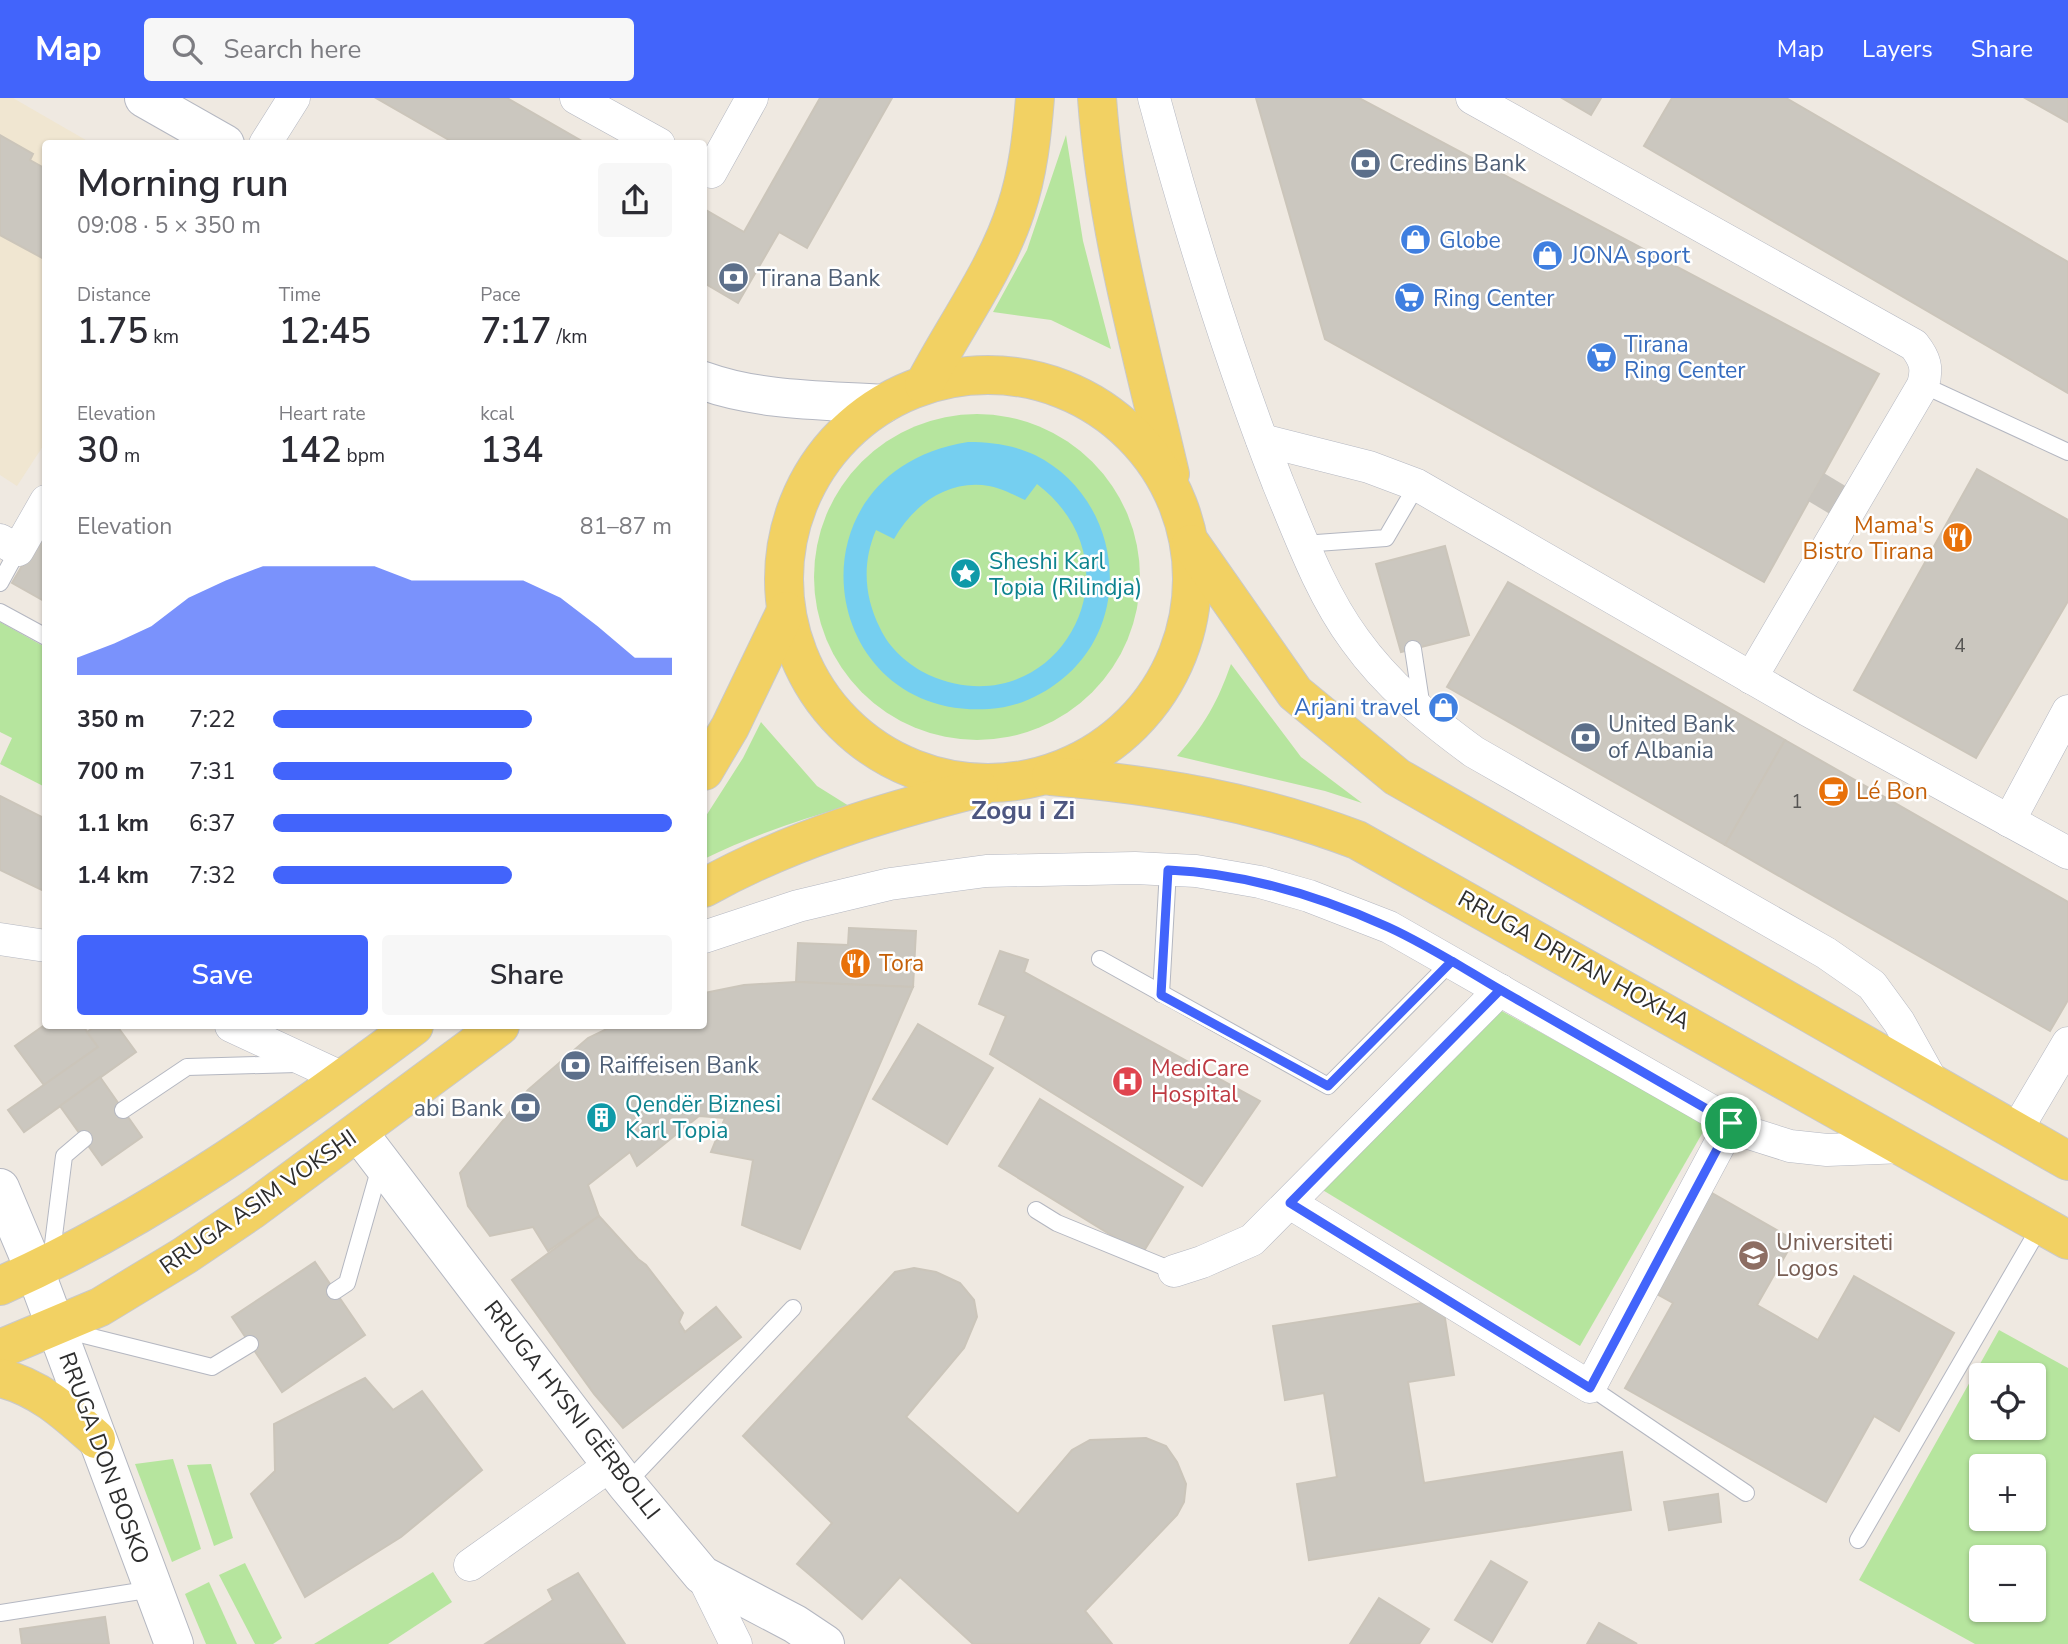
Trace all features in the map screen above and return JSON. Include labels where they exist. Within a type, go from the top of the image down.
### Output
[{"type":"main road","points":[[144,98],[218,140]]},
{"type":"main road","points":[[924,385],[989,268],[1016,209],[1032,140],[1035,98]]},
{"type":"main road","points":[[707,887],[791,846],[841,828],[921,803],[999,783],[1045,776],[1092,756],[1131,726],[1163,688],[1184,642],[1193,593],[1191,544],[1175,493],[1124,278],[1099,127],[1097,98]]},
{"type":"main road","points":[[999,783],[948,780],[901,765],[859,738],[824,702],[799,659],[786,611],[784,561],[794,514],[814,470],[845,433],[883,404],[924,385],[973,375],[997,376],[1022,378],[1070,391],[1113,416],[1149,451],[1175,493]]},
{"type":"main road","points":[[707,381],[742,391],[883,404]]},
{"type":"main road","points":[[1191,544],[1295,693],[1397,778],[2068,1161]]},
{"type":"main road","points":[[707,766],[730,727],[786,611]]},
{"type":"main road","name":"RRUGA DRITAN HOXHA","points":[[1045,776],[1163,787],[1299,818],[1357,840],[2055,1232]]},
{"type":"main road","points":[[0,1286],[43,1267],[156,1206],[328,1071],[408,1029]]},
{"type":"main road","name":"RRUGA ASIM VOKSHI","points":[[0,1349],[100,1307],[184,1256],[358,1132],[496,1029]]},
{"type":"main road","name":"RRUGA HYSNI GËRBOLLI","points":[[358,1132],[619,1474],[702,1575],[795,1624],[825,1644]]},
{"type":"main road","name":"RRUGA DON BOSKO","points":[[0,1188],[43,1267],[55,1327],[174,1644]]},
{"type":"main road","points":[[0,1378],[33,1390],[50,1400],[96,1438]]},
{"type":"street","points":[[268,140],[294,98]]},
{"type":"street","points":[[576,98],[652,140]]},
{"type":"street","points":[[707,170],[711,172],[752,98]]},
{"type":"street","points":[[1154,98],[1201,263],[1262,440],[1303,544],[1353,639],[1386,680],[1423,714],[1474,752],[1826,953],[1872,985],[1899,1022],[1933,1083]]},
{"type":"street","points":[[1472,98],[1914,345],[1924,358],[1926,373],[1923,385],[1751,678]]},
{"type":"street","points":[[1262,440],[1369,467],[1417,485],[1751,678],[2068,853]]},
{"type":"street","points":[[9,545],[42,506]]},
{"type":"street","points":[[2009,821],[2068,711]]},
{"type":"street","points":[[707,936],[798,906],[914,880],[986,871],[1196,871],[1260,882],[1309,896],[1389,927],[1752,1134],[1790,1146],[1827,1150],[1904,1147]]},
{"type":"street","points":[[0,939],[42,945]]},
{"type":"street","points":[[1174,1271],[1252,1240],[1500,990]]},
{"type":"street","points":[[237,1029],[328,1071]]},
{"type":"street","points":[[2016,1131],[2068,1043]]},
{"type":"street","points":[[1290,1203],[1590,1388],[1731,1123]]},
{"type":"street","points":[[470,1564],[619,1474]]},
{"type":"street","points":[[702,1575],[736,1644]]},
{"type":"lane","points":[[1923,385],[2068,452]]},
{"type":"lane","points":[[1303,544],[1386,538],[1417,485]]},
{"type":"lane","points":[[0,583],[9,545]]},
{"type":"lane","points":[[0,612],[42,635]]},
{"type":"lane","points":[[1413,649],[1423,714]]},
{"type":"lane","points":[[1161,995],[1168,870]]},
{"type":"lane","points":[[1100,959],[1328,1086],[1452,961]]},
{"type":"lane","points":[[122,1110],[187,1067],[328,1071]]},
{"type":"lane","points":[[43,1267],[64,1156],[83,1139]]},
{"type":"lane","points":[[335,1291],[346,1283],[381,1165]]},
{"type":"lane","points":[[1036,1210],[1056,1223],[1174,1271]]},
{"type":"lane","points":[[1858,1540],[2055,1232]]},
{"type":"lane","points":[[619,1474],[793,1308]]},
{"type":"lane","points":[[55,1327],[212,1367],[250,1345]]},
{"type":"lane","points":[[1590,1388],[1746,1493]]},
{"type":"lane","points":[[0,1613],[153,1589]]},
{"type":"shaded area","points":[[0,98],[13,98],[86,140],[42,140],[42,448],[17,486],[0,475]]},
{"type":"green space","points":[[1066,135],[1083,241],[1111,349],[1051,320],[993,312],[1027,250]]},
{"type":"green space","points":[[977,414],[1009,417],[1054,433],[1092,462],[1121,500],[1137,545],[1140,577],[1137,609],[1121,654],[1092,692],[1054,721],[1009,737],[977,740],[945,737],[900,721],[862,692],[833,654],[817,609],[814,577],[817,545],[833,500],[862,462],[900,433],[945,417]]},
{"type":"green space","points":[[0,622],[42,645],[42,785],[0,764],[12,738],[0,732]]},
{"type":"green space","points":[[1231,664],[1301,757],[1362,803],[1325,791],[1177,756],[1209,713]]},
{"type":"green space","points":[[761,722],[817,786],[849,806],[775,829],[707,858],[707,814],[743,758]]},
{"type":"green space","points":[[1500,1010],[1707,1125],[1580,1346],[1316,1186]]},
{"type":"green space","points":[[1999,1330],[2068,1368],[2068,1644],[1975,1644],[1859,1580],[1969,1384],[1969,1440],[2046,1440],[2046,1363],[1981,1363]]},
{"type":"green space","points":[[173,1459],[201,1549],[172,1562],[135,1464]]},
{"type":"green space","points":[[211,1464],[233,1538],[214,1546],[187,1465]]},
{"type":"green space","points":[[245,1563],[282,1638],[273,1644],[255,1644],[219,1575]]},
{"type":"green space","points":[[433,1572],[452,1602],[388,1644],[314,1644]]},
{"type":"green space","points":[[209,1582],[237,1644],[206,1644],[185,1594]]},
{"type":"water","points":[[968,442],[1011,446],[1035,455],[1064,474],[1086,499],[1101,529],[1109,560],[1109,593],[1101,625],[1085,655],[1061,680],[1045,691],[1018,704],[989,709],[931,702],[887,676],[858,637],[844,590],[848,542],[869,498],[909,462]],"holes":[[[1037,484],[1070,519],[1085,558],[1084,597],[1071,632],[1047,661],[1014,680],[974,686],[921,671],[888,642],[875,616],[868,592],[868,555],[876,530],[894,539],[911,515],[933,497],[946,491],[974,485],[998,488],[1025,500]]]},
{"type":"building","points":[[376,98],[507,98],[580,140],[449,140]]},
{"type":"building","points":[[820,98],[892,98],[807,248],[779,232],[738,303],[707,285],[707,211],[744,232]]},
{"type":"building","name":"Tirana Ring Center","points":[[1256,98],[1359,98],[1879,374],[1764,582],[1325,339]]},
{"type":"building","points":[[1562,98],[1601,98],[1591,115]]},
{"type":"building","points":[[1672,98],[1786,98],[2068,262],[2068,393],[1644,146]]},
{"type":"building","points":[[2025,98],[2068,98],[2068,122]]},
{"type":"building","points":[[0,135],[33,154],[30,160],[42,167],[42,258],[0,235]]},
{"type":"building","points":[[1977,469],[2068,520],[2068,601],[1976,758],[1854,690]]},
{"type":"building","points":[[42,532],[42,600],[12,583]]},
{"type":"building","points":[[1445,546],[1469,635],[1401,652],[1376,564]]},
{"type":"building","points":[[1508,582],[1785,740],[1725,845],[1447,687]]},
{"type":"building","points":[[1785,740],[2068,902],[2068,1000],[2050,1031],[1725,845]]},
{"type":"building","points":[[0,796],[42,817],[42,890],[0,870]]},
{"type":"building","name":"Tora","points":[[849,928],[916,931],[913,987],[796,982],[798,943],[848,945]]},
{"type":"building","name":"MediCare Hospital","points":[[1000,951],[1028,960],[1024,972],[1260,1101],[1202,1186],[990,1054],[1006,1016],[979,1004]]},
{"type":"building","name":"Qendër Biznesi Karl Topia","points":[[796,982],[913,987],[800,1249],[742,1225],[753,1160],[711,1152],[725,1118],[699,1116],[637,1166],[630,1152],[588,1185],[599,1216],[548,1251],[533,1227],[490,1236],[468,1206],[460,1173],[528,1090],[588,1038],[607,1029],[707,1029],[707,992],[744,985]]},
{"type":"building","points":[[918,1024],[993,1068],[947,1144],[873,1099]]},
{"type":"building","points":[[42,1027],[42,1029],[85,1029],[98,1047],[44,1085],[15,1046]]},
{"type":"building","points":[[92,1029],[119,1029],[136,1052],[24,1132],[8,1110],[98,1047],[87,1032]]},
{"type":"building","points":[[100,1077],[142,1137],[102,1165],[60,1106]]},
{"type":"building","points":[[1040,1099],[1183,1187],[1142,1254],[999,1166]]},
{"type":"building","points":[[1705,1189],[1794,1240],[1757,1305],[1818,1340],[1854,1276],[1954,1333],[1899,1431],[1874,1416],[1826,1502],[1625,1388],[1673,1303],[1648,1289]]},
{"type":"building","points":[[599,1216],[646,1265],[683,1313],[679,1322],[685,1332],[716,1307],[741,1337],[623,1428],[594,1394],[512,1280]]},
{"type":"building","points":[[315,1262],[365,1335],[282,1392],[232,1317]]},
{"type":"building","points":[[914,1268],[936,1272],[960,1283],[974,1300],[977,1317],[964,1348],[906,1417],[1018,1514],[1072,1450],[1090,1440],[1146,1438],[1166,1446],[1177,1462],[1186,1484],[1184,1502],[1177,1515],[1085,1611],[1112,1644],[973,1644],[900,1577],[862,1619],[797,1564],[832,1523],[743,1436],[895,1272]]},
{"type":"building","points":[[1442,1300],[1454,1375],[1408,1382],[1424,1483],[1622,1452],[1631,1510],[1309,1560],[1297,1484],[1337,1477],[1324,1393],[1285,1400],[1273,1326]]},
{"type":"building","points":[[365,1378],[393,1410],[422,1391],[482,1470],[401,1537],[305,1597],[251,1494],[275,1471],[274,1424]]},
{"type":"building","points":[[1718,1494],[1721,1522],[1669,1530],[1664,1502]]},
{"type":"building","points":[[1491,1561],[1527,1582],[1492,1642],[1455,1620]]},
{"type":"building","points":[[578,1573],[625,1644],[485,1644],[553,1600],[548,1590]]},
{"type":"building","points":[[1379,1598],[1429,1629],[1419,1644],[1350,1644]]},
{"type":"building","points":[[105,1617],[109,1644],[22,1644],[20,1629]]},
{"type":"building","points":[[1599,1623],[1637,1644],[1587,1644]]},
{"type":"tunnel","points":[[1816,487],[1851,508]]},
{"type":"place","name":"Credins Bank","points":[[1366,163]]},
{"type":"place","name":"Globe","points":[[1416,240]]},
{"type":"place","name":"JONA sport","points":[[1548,255]]},
{"type":"place","name":"Tirana Bank","points":[[734,278]]},
{"type":"place","name":"Ring Center","points":[[1410,298]]},
{"type":"place","name":"Tirana Ring Center","points":[[1601,357]]},
{"type":"place","name":"Mama's Bistro Tirana","points":[[1957,538]]},
{"type":"place","name":"Sheshi Karl Topia (Rilindja)","points":[[966,574]]},
{"type":"place","name":"Arjani travel","points":[[1443,707]]},
{"type":"place","name":"United Bank of Albania","points":[[1585,737]]},
{"type":"place","name":"Lé Bon","points":[[1833,791]]},
{"type":"place","name":"Tora","points":[[856,963]]},
{"type":"place","name":"Raiffeisen Bank","points":[[576,1065]]},
{"type":"place","name":"MediCare Hospital","points":[[1128,1081]]},
{"type":"place","name":"abi Bank","points":[[526,1108]]},
{"type":"place","name":"Qendër Biznesi Karl Topia","points":[[602,1117]]},
{"type":"place","name":"Universiteti Logos","points":[[1753,1255]]},
{"type":"district","name":"Zogu i Zi","points":[[1023,810]]},
{"type":"route","points":[[1731,1123],[1452,961],[1389,927],[1309,896],[1260,882],[1196,871],[1168,870],[1161,995],[1328,1086],[1452,961],[1500,990],[1290,1203],[1590,1388],[1731,1123]]}]
